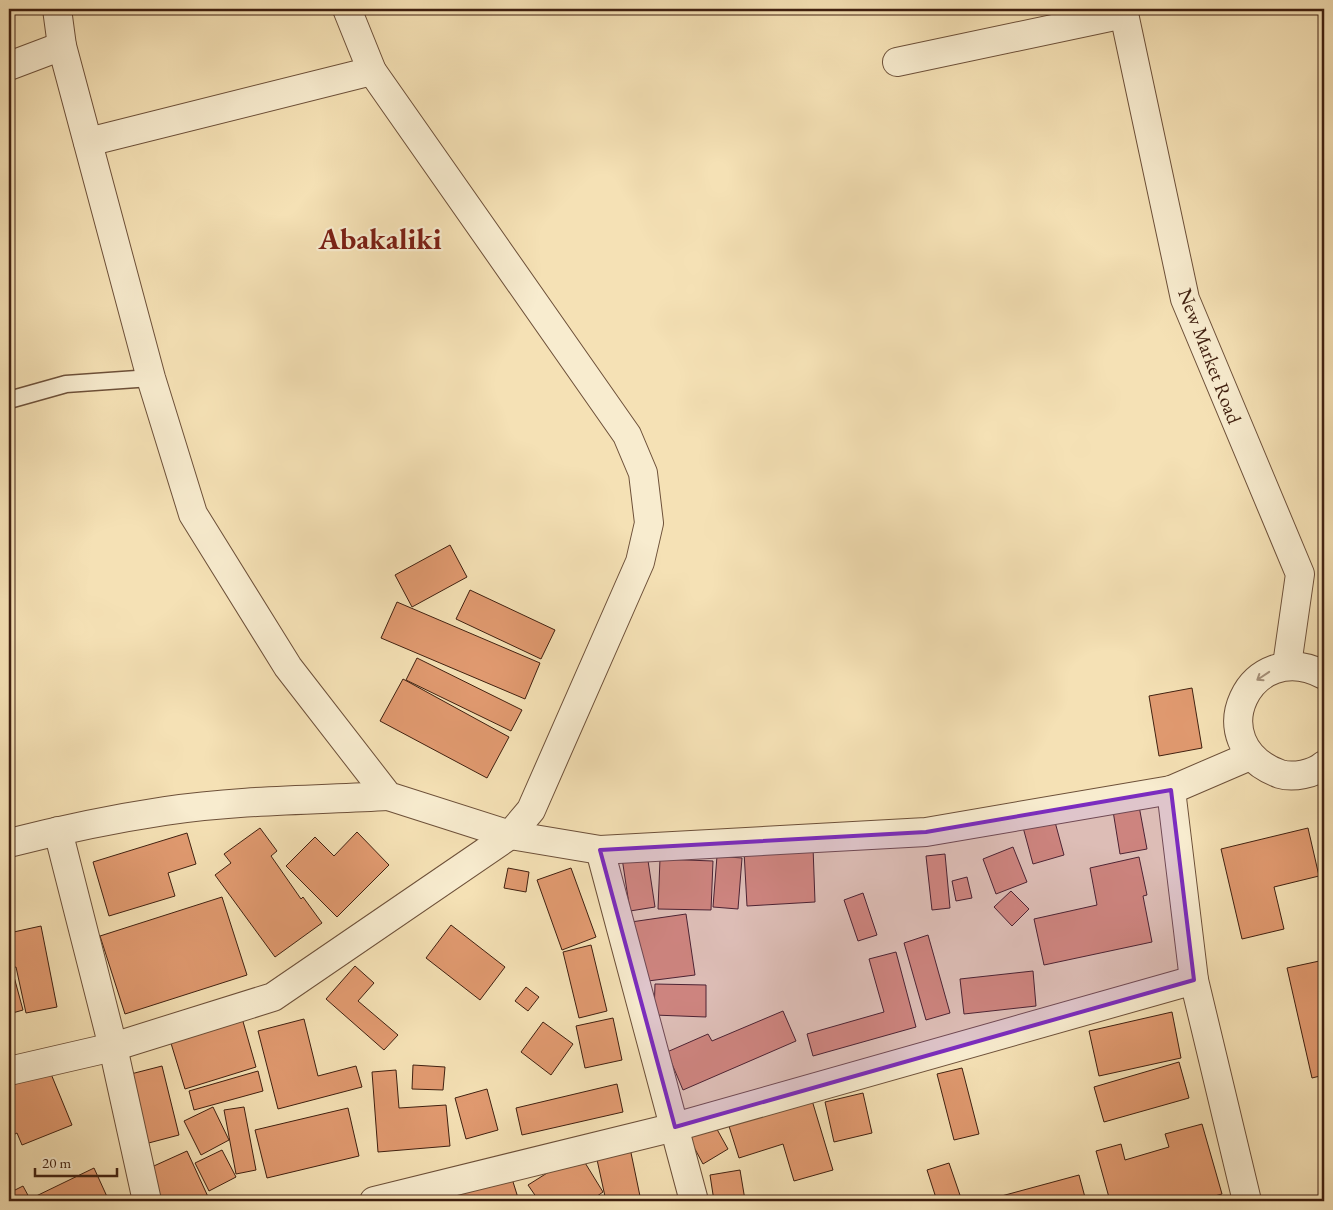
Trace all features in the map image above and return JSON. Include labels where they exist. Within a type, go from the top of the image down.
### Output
[{"type":"street","points":[[57,9],[62,46],[151,378],[193,514],[288,666],[388,796]]},
{"type":"street","points":[[9,1071],[113,1047],[273,997],[510,835],[531,810],[640,562],[649,523],[643,473],[627,435],[372,71],[348,9]]},
{"type":"street","points":[[897,62],[1124,12]]},
{"type":"street","name":"New Market Road","points":[[1124,12],[1185,299],[1300,574],[1287,665]]},
{"type":"street","points":[[9,66],[62,46]]},
{"type":"street","points":[[88,142],[372,71]]},
{"type":"street","points":[[1324,675],[1306,666],[1287,665],[1263,674],[1249,687],[1240,704],[1238,716],[1240,734],[1250,756],[1265,768],[1284,775],[1304,774],[1324,765]]},
{"type":"street","points":[[9,843],[58,831],[166,811],[257,802],[388,796],[510,835],[600,850],[926,832],[1171,790],[1250,756]]},
{"type":"street","points":[[1171,790],[1194,980],[1247,1201]]},
{"type":"street","points":[[58,831],[113,1047],[147,1201]]},
{"type":"street","points":[[600,850],[694,1201]]},
{"type":"street","points":[[374,1201],[675,1127],[1194,980]]},
{"type":"lane","points":[[9,400],[66,384],[151,378]]},
{"type":"highlighted area","points":[[1171,790],[1194,980],[675,1127],[600,850],[926,832]]},
{"type":"building","points":[[450,545],[467,577],[412,607],[395,575]]},
{"type":"building","points":[[470,590],[555,630],[541,659],[456,619]]},
{"type":"building","points":[[397,602],[540,663],[525,699],[381,638]]},
{"type":"building","points":[[417,658],[522,710],[511,731],[406,680]]},
{"type":"building","points":[[403,679],[509,737],[487,778],[380,721]]},
{"type":"building","points":[[1192,688],[1202,748],[1159,756],[1149,696]]},
{"type":"building","points":[[1139,806],[1147,849],[1120,854],[1113,811]]},
{"type":"building","points":[[1052,811],[1064,855],[1033,864],[1021,820]]},
{"type":"building","points":[[260,828],[277,851],[271,856],[301,899],[303,897],[322,923],[275,957],[215,875],[231,863],[224,854]]},
{"type":"building","points":[[1308,828],[1319,876],[1274,887],[1284,929],[1242,939],[1221,849]]},
{"type":"building","points":[[357,832],[389,865],[337,917],[286,866],[315,837],[334,856]]},
{"type":"building","points":[[187,833],[196,864],[168,873],[175,896],[109,916],[93,862]]},
{"type":"building","points":[[813,847],[815,902],[747,906],[744,851]]},
{"type":"building","points":[[1013,847],[1027,882],[996,894],[983,859]]},
{"type":"building","points":[[647,854],[655,907],[630,911],[622,858]]},
{"type":"building","points":[[945,854],[950,908],[932,910],[926,856]]},
{"type":"building","points":[[717,856],[742,858],[738,909],[713,907]]},
{"type":"building","points":[[1139,857],[1147,895],[1143,896],[1152,942],[1044,965],[1034,919],[1097,905],[1090,868]]},
{"type":"building","points":[[660,859],[713,861],[711,910],[658,909]]},
{"type":"building","points":[[508,868],[529,872],[526,892],[504,888]]},
{"type":"building","points":[[571,868],[596,937],[562,950],[537,880]]},
{"type":"building","points":[[967,877],[972,898],[956,901],[952,881]]},
{"type":"building","points":[[1011,891],[1029,909],[1012,926],[994,907]]},
{"type":"building","points":[[863,893],[877,935],[858,941],[844,900]]},
{"type":"building","points":[[222,897],[247,975],[125,1014],[100,936]]},
{"type":"building","points":[[686,914],[695,975],[640,982],[631,922]]},
{"type":"building","points":[[451,925],[505,967],[480,1000],[426,958]]},
{"type":"building","points":[[41,926],[57,1007],[26,1013],[16,967],[9,968],[9,933]]},
{"type":"building","points":[[928,935],[950,1013],[926,1020],[904,943]]},
{"type":"building","points":[[591,945],[607,1011],[579,1018],[563,952]]},
{"type":"building","points":[[896,952],[916,1027],[813,1056],[807,1034],[884,1012],[869,959]]},
{"type":"building","points":[[1324,960],[1324,1075],[1312,1078],[1287,968]]},
{"type":"building","points":[[355,966],[374,983],[358,1001],[398,1035],[384,1050],[326,999]]},
{"type":"building","points":[[1033,971],[1036,1006],[964,1014],[960,979]]},
{"type":"building","points":[[13,973],[23,1010],[9,1014],[9,974]]},
{"type":"building","points":[[655,984],[706,985],[706,1017],[654,1015]]},
{"type":"building","points":[[526,987],[539,997],[528,1011],[515,1001]]},
{"type":"building","points":[[783,1011],[796,1041],[683,1090],[667,1052],[708,1034],[712,1041]]},
{"type":"building","points":[[1172,1012],[1181,1058],[1099,1076],[1089,1031]]},
{"type":"building","points":[[242,1018],[256,1067],[185,1089],[170,1040]]},
{"type":"building","points":[[613,1018],[622,1060],[585,1068],[576,1026]]},
{"type":"building","points":[[304,1019],[318,1076],[356,1066],[362,1087],[278,1109],[258,1031]]},
{"type":"building","points":[[543,1022],[573,1044],[551,1075],[521,1052]]},
{"type":"building","points":[[1179,1062],[1189,1098],[1104,1122],[1094,1087]]},
{"type":"building","points":[[413,1065],[445,1067],[443,1090],[412,1089]]},
{"type":"building","points":[[162,1066],[179,1135],[141,1145],[123,1076]]},
{"type":"building","points":[[962,1068],[979,1134],[954,1140],[937,1074]]},
{"type":"building","points":[[49,1069],[72,1125],[22,1145],[17,1133],[9,1137],[9,1085]]},
{"type":"building","points":[[396,1070],[399,1108],[446,1105],[450,1146],[378,1152],[372,1072]]},
{"type":"building","points":[[258,1071],[263,1091],[194,1110],[189,1091]]},
{"type":"building","points":[[617,1084],[623,1112],[522,1135],[516,1108]]},
{"type":"building","points":[[487,1089],[498,1130],[466,1139],[455,1098]]},
{"type":"building","points":[[863,1093],[872,1133],[834,1142],[825,1102]]},
{"type":"building","points":[[811,1097],[833,1170],[794,1181],[783,1144],[739,1158],[728,1123]]},
{"type":"building","points":[[213,1107],[229,1140],[201,1155],[184,1121]]},
{"type":"building","points":[[244,1107],[256,1170],[236,1174],[224,1110]]},
{"type":"building","points":[[348,1108],[359,1156],[267,1178],[255,1130]]},
{"type":"building","points":[[714,1124],[728,1149],[703,1164],[689,1138]]},
{"type":"building","points":[[1202,1124],[1222,1194],[1196,1201],[1110,1201],[1096,1151],[1121,1144],[1125,1160],[1169,1147],[1165,1134]]},
{"type":"building","points":[[630,1148],[641,1201],[606,1201],[596,1155]]},
{"type":"building","points":[[222,1150],[236,1177],[209,1191],[195,1163]]},
{"type":"building","points":[[187,1151],[210,1201],[160,1201],[145,1170]]},
{"type":"building","points":[[579,1153],[603,1192],[590,1201],[539,1201],[528,1185]]},
{"type":"building","points":[[949,1163],[962,1201],[937,1201],[927,1170]]},
{"type":"building","points":[[94,1168],[109,1201],[9,1201],[9,1193],[23,1186],[30,1199]]},
{"type":"building","points":[[509,1169],[519,1201],[405,1201]]},
{"type":"building","points":[[740,1170],[745,1200],[714,1201],[710,1175]]},
{"type":"building","points":[[1079,1175],[1086,1201],[983,1201]]},
{"type":"district","name":"Abakaliki","points":[[380,238]]}]
